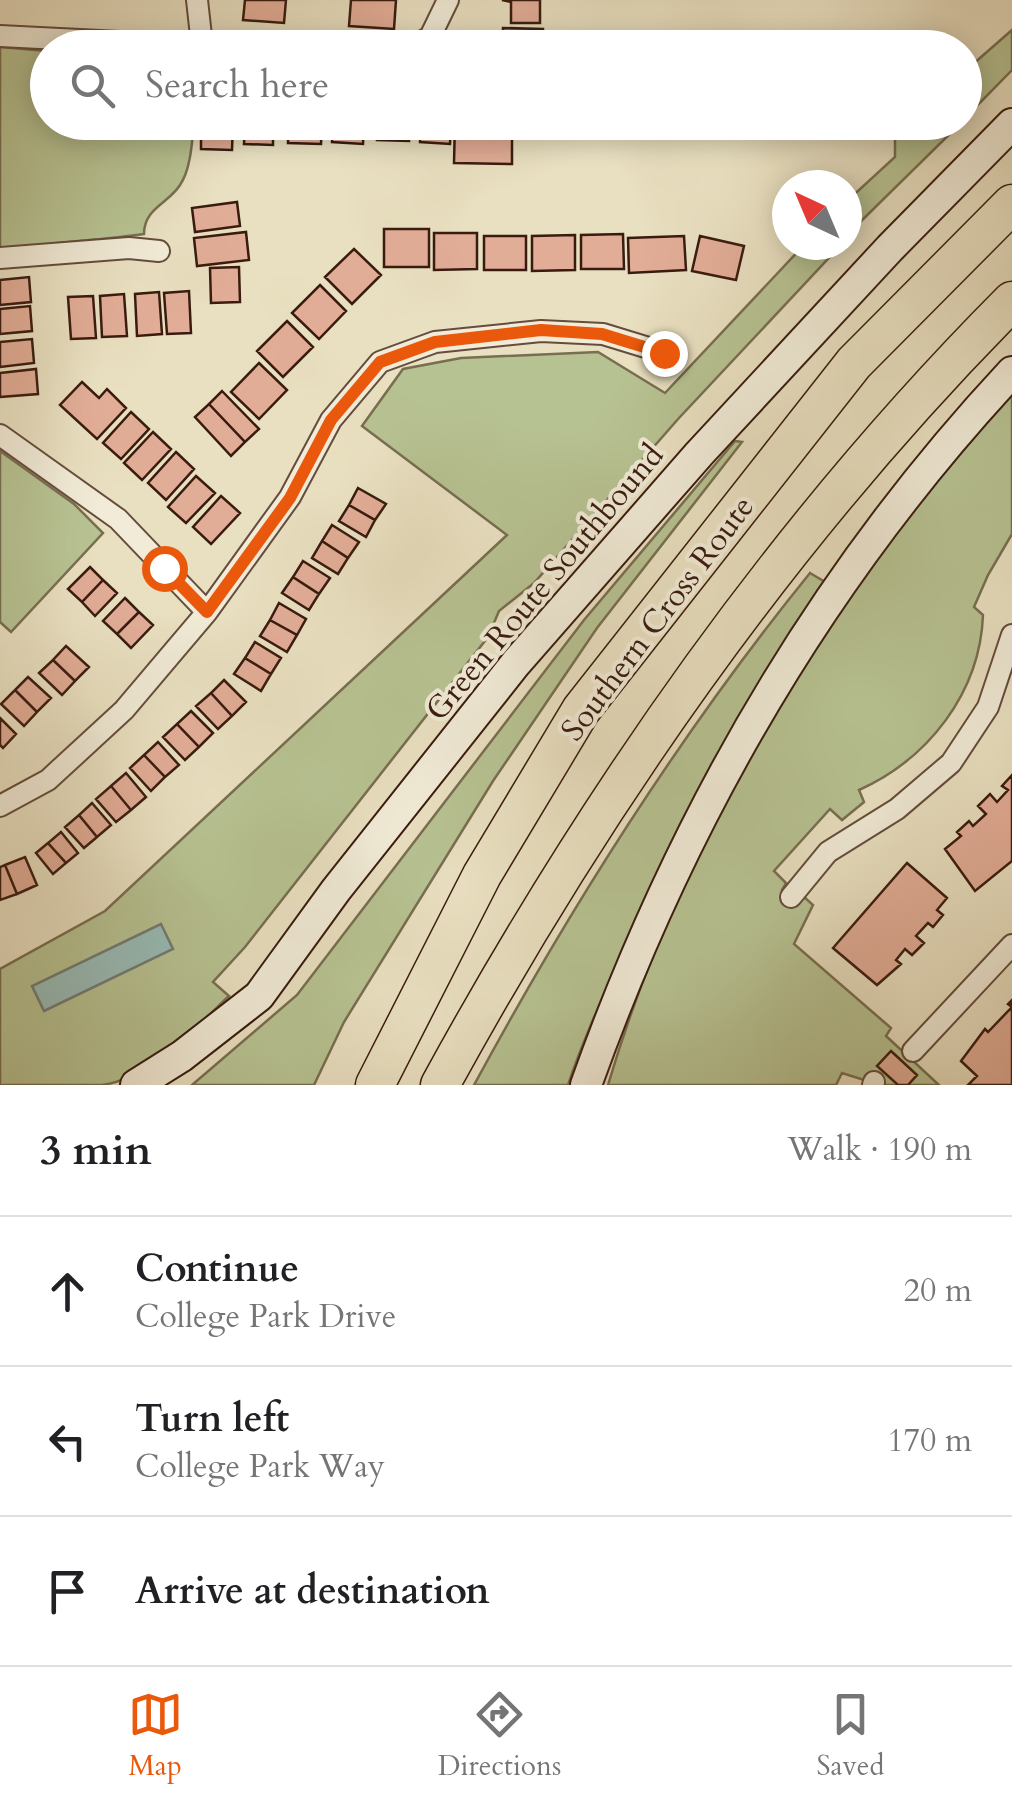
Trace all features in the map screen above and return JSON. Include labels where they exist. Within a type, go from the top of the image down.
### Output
[{"type":"highway","name":"Southern Cross Route","points":[[375,1085],[482,875],[581,710],[854,363],[1012,204]]},
{"type":"highway","name":"Southern Cross Route","points":[[440,1085],[542,907],[658,726],[747,603],[839,490],[1012,301]]},
{"type":"main road","name":"Green Route Southbound","points":[[136,1085],[182,1056],[259,996],[336,890],[516,663],[699,454],[890,248],[1012,124]]},
{"type":"main road","points":[[586,1085],[670,876],[765,698],[862,553],[922,474],[1012,372]]},
{"type":"street","points":[[197,0],[200,30]]},
{"type":"street","points":[[433,30],[448,0]]},
{"type":"street","points":[[0,36],[30,38]]},
{"type":"street","points":[[0,258],[129,248],[159,250]]},
{"type":"street","points":[[0,806],[48,780],[124,710],[207,612],[290,498],[331,420],[380,362],[435,342],[541,330],[602,334],[664,353]]},
{"type":"street","points":[[0,436],[118,519],[207,612]]},
{"type":"street","points":[[791,897],[828,852],[897,809],[951,763],[988,707],[1012,635]]},
{"type":"street","points":[[913,1051],[1012,945]]},
{"type":"green space","points":[[1012,30],[1012,70],[982,101],[982,56]]},
{"type":"green space","points":[[0,47],[30,50],[30,140],[192,140],[184,178],[148,218],[144,234],[0,251]]},
{"type":"green space","points":[[895,140],[944,140],[862,220],[862,187],[895,157]]},
{"type":"green space","points":[[790,260],[827,260],[679,418],[534,583],[499,611],[488,637],[245,947],[213,982],[229,996],[170,1050],[119,1081],[102,1085],[0,1085],[0,969],[105,911],[507,535],[362,426],[403,369],[461,358],[598,352],[665,393]]},
{"type":"green space","points":[[1012,392],[1012,534],[974,607],[983,615],[980,644],[961,696],[928,742],[884,777],[859,790],[864,802],[842,820],[830,809],[774,871],[786,883],[782,890],[795,902],[802,895],[813,905],[794,944],[891,1028],[886,1036],[939,1085],[880,1085],[842,1073],[836,1085],[608,1085],[678,896],[771,716],[884,548]]},
{"type":"green space","points":[[735,441],[742,442],[597,628],[493,781],[344,1022],[314,1085],[192,1085],[297,995],[584,620]]},
{"type":"green space","points":[[0,451],[74,504],[103,533],[11,632],[0,622]]},
{"type":"green space","points":[[810,573],[825,582],[769,670],[694,803],[611,978],[568,1085],[474,1085],[549,952],[630,821],[717,695]]},
{"type":"water","points":[[161,924],[173,949],[44,1011],[32,986]]},
{"type":"building","points":[[245,0],[286,0],[284,23],[243,20]]},
{"type":"building","points":[[351,0],[396,0],[394,29],[349,26]]},
{"type":"building","points":[[502,0],[540,0],[540,23],[511,23],[511,2]]},
{"type":"building","points":[[201,140],[232,140],[232,150],[201,149]]},
{"type":"building","points":[[244,140],[273,140],[273,145],[244,144]]},
{"type":"building","points":[[288,140],[321,140],[321,144]]},
{"type":"building","points":[[332,140],[363,140],[363,144]]},
{"type":"building","points":[[420,140],[450,140],[450,144]]},
{"type":"building","points":[[455,140],[512,140],[512,164],[454,163]]},
{"type":"building","points":[[237,202],[240,226],[195,232],[192,208]]},
{"type":"building","points":[[384,229],[429,229],[429,267],[384,267]]},
{"type":"building","points":[[246,232],[249,260],[197,266],[194,238]]},
{"type":"building","points":[[434,233],[477,233],[477,269],[434,270]]},
{"type":"building","points":[[623,234],[624,269],[581,269],[581,235]]},
{"type":"building","points":[[575,235],[575,270],[532,271],[532,236]]},
{"type":"building","points":[[484,236],[526,236],[526,270],[484,270]]},
{"type":"building","points":[[684,236],[686,270],[629,273],[628,238]]},
{"type":"building","points":[[700,236],[744,246],[736,280],[692,271]]},
{"type":"building","points":[[354,249],[381,275],[352,304],[325,277]]},
{"type":"building","points":[[239,267],[240,302],[211,303],[210,268]]},
{"type":"building","points":[[29,277],[31,302],[0,305],[0,280]]},
{"type":"building","points":[[320,285],[346,311],[319,339],[292,313]]},
{"type":"building","points":[[189,291],[191,333],[167,334],[164,293]]},
{"type":"building","points":[[159,292],[162,334],[137,336],[135,294]]},
{"type":"building","points":[[124,294],[127,336],[102,337],[100,296]]},
{"type":"building","points":[[93,296],[96,338],[71,339],[68,297]]},
{"type":"building","points":[[30,306],[32,331],[0,334],[0,309]]},
{"type":"building","points":[[287,321],[313,347],[283,377],[257,351]]},
{"type":"building","points":[[32,339],[34,363],[0,367],[0,342]]},
{"type":"building","points":[[259,363],[287,390],[259,419],[231,392]]},
{"type":"building","points":[[36,369],[38,394],[0,397],[0,373]]},
{"type":"building","points":[[82,382],[99,398],[107,389],[126,408],[97,439],[60,405]]},
{"type":"building","points":[[222,391],[259,429],[245,442],[209,404]]},
{"type":"building","points":[[209,404],[245,442],[231,456],[195,417]]},
{"type":"building","points":[[131,412],[149,429],[121,459],[103,443]]},
{"type":"building","points":[[153,432],[171,449],[142,480],[124,463]]},
{"type":"building","points":[[176,452],[194,469],[166,500],[148,483]]},
{"type":"building","points":[[196,476],[215,493],[186,523],[168,507]]},
{"type":"building","points":[[358,488],[386,504],[375,520],[349,505]]},
{"type":"building","points":[[221,496],[240,513],[211,544],[193,527]]},
{"type":"building","points":[[349,505],[375,520],[366,537],[339,521]]},
{"type":"building","points":[[332,525],[359,542],[348,558],[322,541]]},
{"type":"building","points":[[322,541],[348,558],[338,574],[312,558]]},
{"type":"building","points":[[303,561],[330,578],[319,594],[293,577]]},
{"type":"building","points":[[90,567],[103,580],[82,602],[68,589]]},
{"type":"building","points":[[293,577],[319,594],[309,610],[282,593]]},
{"type":"building","points":[[103,580],[117,593],[95,616],[82,602]]},
{"type":"building","points":[[125,598],[139,612],[117,634],[103,621]]},
{"type":"building","points":[[279,603],[306,619],[297,635],[270,620]]},
{"type":"building","points":[[139,612],[153,625],[131,648],[117,634]]},
{"type":"building","points":[[270,620],[297,635],[287,652],[260,636]]},
{"type":"building","points":[[255,642],[281,658],[271,674],[245,658]]},
{"type":"building","points":[[66,646],[89,667],[75,681],[53,660]]},
{"type":"building","points":[[245,658],[271,674],[261,691],[234,674]]},
{"type":"building","points":[[53,660],[75,681],[62,695],[39,673]]},
{"type":"building","points":[[28,677],[51,698],[37,712],[15,690]]},
{"type":"building","points":[[224,680],[246,702],[232,716],[211,693]]},
{"type":"building","points":[[15,690],[37,712],[24,726],[1,704]]},
{"type":"building","points":[[211,693],[232,716],[218,729],[196,706]]},
{"type":"building","points":[[191,711],[213,733],[199,747],[177,724]]},
{"type":"building","points":[[0,718],[16,734],[3,748],[0,745]]},
{"type":"building","points":[[177,724],[199,747],[185,760],[163,737]]},
{"type":"building","points":[[158,742],[179,765],[165,777],[144,755]]},
{"type":"building","points":[[144,755],[165,777],[151,791],[130,768]]},
{"type":"building","points":[[126,773],[146,797],[131,810],[111,786]]},
{"type":"building","points":[[1012,775],[1012,861],[975,891],[945,849],[961,836],[957,832],[969,821],[973,826],[986,814],[978,806],[990,794],[997,802],[1008,790],[1002,786]]},
{"type":"building","points":[[111,786],[131,810],[116,822],[96,799]]},
{"type":"building","points":[[92,803],[111,825],[97,837],[79,815]]},
{"type":"building","points":[[79,815],[97,837],[84,848],[65,827]]},
{"type":"building","points":[[61,832],[78,853],[66,863],[48,843]]},
{"type":"building","points":[[48,843],[66,863],[53,874],[36,853]]},
{"type":"building","points":[[25,857],[37,885],[17,894],[5,865]]},
{"type":"building","points":[[907,863],[947,898],[937,910],[943,915],[933,927],[928,923],[916,936],[924,943],[912,955],[905,949],[896,960],[901,964],[877,985],[833,948]]},
{"type":"building","points":[[5,865],[17,894],[0,900],[0,867]]},
{"type":"building","points":[[1012,1007],[1012,1085],[968,1085],[977,1076],[961,1061],[985,1029],[988,1032]]},
{"type":"building","points":[[891,1051],[917,1075],[908,1085],[898,1085],[877,1066]]},
{"type":"route","points":[[164,568],[207,612],[290,498],[331,420],[380,362],[435,342],[541,330],[602,334],[664,353]]}]
